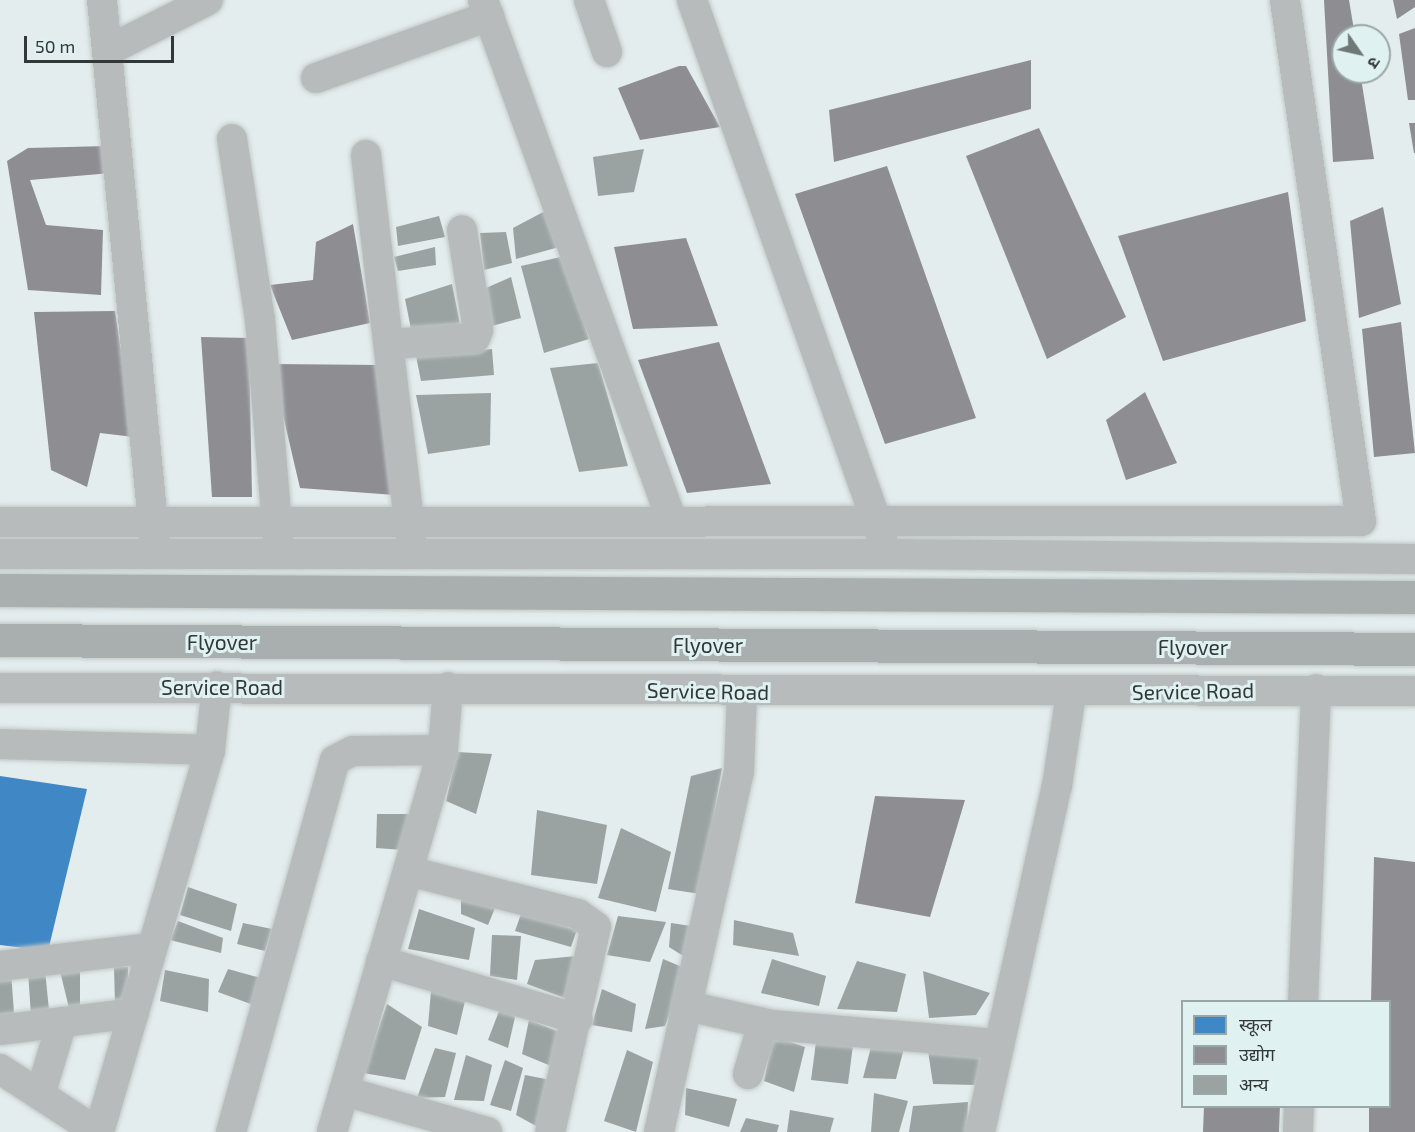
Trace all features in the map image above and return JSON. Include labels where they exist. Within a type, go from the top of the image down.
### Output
[{"type":"highway","points":[[0,590],[1415,597]]},
{"type":"highway","name":"Flyover","points":[[0,640],[1415,649]]},
{"type":"street","points":[[102,0],[155,537]]},
{"type":"street","points":[[107,51],[208,0]]},
{"type":"street","points":[[589,0],[607,52]]},
{"type":"street","points":[[692,0],[888,554]]},
{"type":"street","points":[[1285,0],[1361,521],[1363,560]]},
{"type":"street","points":[[316,78],[486,8],[672,521]]},
{"type":"street","points":[[232,139],[260,319],[279,552]]},
{"type":"street","points":[[366,155],[391,344],[411,552]]},
{"type":"street","points":[[391,344],[475,339],[478,330],[462,230]]},
{"type":"street","points":[[0,554],[277,521],[1361,521]]},
{"type":"street","points":[[0,522],[279,552],[1415,559]]},
{"type":"street","points":[[0,1069],[98,1132],[210,750],[218,686]]},
{"type":"street","points":[[332,1132],[443,750],[448,687]]},
{"type":"street","name":"Service Road","points":[[0,688],[448,687],[742,692],[1071,693],[1317,689],[1415,691]]},
{"type":"street","points":[[1303,1000],[1317,689]]},
{"type":"street","points":[[659,1132],[739,772],[742,692]]},
{"type":"street","points":[[980,1132],[1058,786],[1071,693]]},
{"type":"street","points":[[0,744],[210,750]]},
{"type":"street","points":[[231,1132],[335,760],[353,751],[443,750]]},
{"type":"street","points":[[408,871],[578,914],[592,921],[597,934],[550,1132]]},
{"type":"street","points":[[0,966],[151,948]]},
{"type":"street","points":[[381,961],[578,1019]]},
{"type":"street","points":[[687,1006],[763,1023],[999,1044]]},
{"type":"street","points":[[0,1030],[134,1013]]},
{"type":"street","points":[[40,1095],[62,1022]]},
{"type":"street","points":[[748,1074],[763,1023]]},
{"type":"street","points":[[344,1091],[451,1127],[487,1132]]},
{"type":"street","points":[[1298,1132],[1299,1108]]},
{"type":"building: स्कूल","points":[[0,776],[87,789],[48,951],[0,945]]},
{"type":"building: उद्योग","points":[[1324,0],[1349,0],[1353,24],[1331,24],[1331,84],[1362,84],[1374,159],[1333,162]]},
{"type":"building: उद्योग","points":[[1393,0],[1415,0],[1415,7],[1397,19]]},
{"type":"building: उद्योग","points":[[1415,28],[1415,100],[1408,100],[1399,34]]},
{"type":"building: उद्योग","points":[[1031,60],[1031,109],[834,162],[829,110]]},
{"type":"building: उद्योग","points":[[679,66],[686,66],[720,127],[640,140],[618,88]]},
{"type":"building: उद्योग","points":[[1409,123],[1415,123],[1415,153],[1414,153]]},
{"type":"building: उद्योग","points":[[1039,128],[1126,317],[1047,359],[966,156]]},
{"type":"building: उद्योग","points":[[108,146],[111,173],[30,180],[46,225],[103,230],[101,295],[28,290],[7,161],[28,148]]},
{"type":"building: उद्योग","points":[[887,166],[976,418],[885,444],[795,194]]},
{"type":"building: उद्योग","points":[[1288,192],[1306,321],[1163,361],[1118,236]]},
{"type":"building: उद्योग","points":[[1383,207],[1401,304],[1359,318],[1350,221]]},
{"type":"building: उद्योग","points":[[353,224],[370,323],[292,340],[270,285],[313,280],[316,242]]},
{"type":"building: उद्योग","points":[[686,238],[718,326],[633,329],[614,247]]},
{"type":"building: उद्योग","points":[[115,311],[134,437],[100,433],[87,487],[51,470],[34,312]]},
{"type":"building: उद्योग","points":[[1401,322],[1415,453],[1374,457],[1362,329]]},
{"type":"building: उद्योग","points":[[201,337],[249,338],[252,497],[212,497]]},
{"type":"building: उद्योग","points":[[719,342],[771,484],[687,493],[638,360]]},
{"type":"building: उद्योग","points":[[271,364],[382,365],[395,495],[300,488]]},
{"type":"building: उद्योग","points":[[1145,392],[1177,463],[1126,480],[1106,420]]},
{"type":"building: उद्योग","points":[[875,796],[965,800],[930,917],[855,903]]},
{"type":"building: उद्योग","points":[[1374,857],[1415,862],[1415,1132],[1369,1132],[1369,1108],[1391,1108],[1391,1000],[1371,1000]]},
{"type":"building: उद्योग","points":[[1204,1108],[1280,1108],[1279,1132],[1203,1132]]},
{"type":"building: अन्य","points":[[644,149],[634,192],[598,196],[593,157]]},
{"type":"building: अन्य","points":[[547,210],[559,247],[516,259],[513,228]]},
{"type":"building: अन्य","points":[[439,216],[445,237],[398,246],[396,227]]},
{"type":"building: अन्य","points":[[506,232],[512,263],[484,270],[480,233]]},
{"type":"building: अन्य","points":[[435,247],[436,265],[398,271],[394,257]]},
{"type":"building: अन्य","points":[[565,256],[589,339],[544,353],[521,266]]},
{"type":"building: अन्य","points":[[511,277],[521,318],[492,326],[486,288]]},
{"type":"building: अन्य","points":[[452,284],[460,324],[411,329],[405,299]]},
{"type":"building: अन्य","points":[[492,349],[494,375],[421,381],[416,356]]},
{"type":"building: अन्य","points":[[598,363],[628,466],[579,472],[550,368]]},
{"type":"building: अन्य","points":[[491,393],[490,445],[428,454],[416,395]]},
{"type":"building: अन्य","points":[[457,752],[492,754],[476,814],[446,801]]},
{"type":"building: अन्य","points":[[722,768],[700,894],[668,889],[691,776]]},
{"type":"building: अन्य","points":[[537,810],[607,825],[597,884],[531,875]]},
{"type":"building: अन्य","points":[[377,814],[412,814],[404,850],[376,848]]},
{"type":"building: अन्य","points":[[621,828],[671,852],[656,912],[598,898]]},
{"type":"building: अन्य","points":[[188,887],[237,904],[231,931],[180,915]]},
{"type":"building: अन्य","points":[[461,898],[495,908],[488,925],[461,914]]},
{"type":"building: अन्य","points":[[419,909],[475,928],[469,960],[408,949]]},
{"type":"building: अन्य","points":[[521,914],[577,930],[571,947],[515,931]]},
{"type":"building: अन्य","points":[[618,916],[666,922],[650,962],[607,955]]},
{"type":"building: अन्य","points":[[734,920],[793,933],[799,956],[733,945]]},
{"type":"building: अन्य","points":[[178,921],[223,938],[221,953],[170,940]]},
{"type":"building: अन्य","points":[[243,923],[272,929],[265,951],[237,944]]},
{"type":"building: अन्य","points":[[671,923],[698,927],[688,959],[669,947]]},
{"type":"building: अन्य","points":[[492,935],[521,936],[517,980],[490,976]]},
{"type":"building: अन्य","points":[[576,956],[570,1000],[527,984],[535,960]]},
{"type":"building: अन्य","points":[[663,959],[687,969],[665,1026],[645,1029]]},
{"type":"building: अन्य","points":[[772,959],[826,976],[819,1006],[761,993]]},
{"type":"building: अन्य","points":[[857,961],[906,974],[897,1012],[837,1009]]},
{"type":"building: अन्य","points":[[59,967],[80,972],[80,1010],[69,1008]]},
{"type":"building: अन्य","points":[[114,967],[128,967],[128,1004],[115,1005]]},
{"type":"building: अन्य","points":[[228,969],[261,978],[256,1006],[218,992]]},
{"type":"building: अन्य","points":[[45,970],[49,1010],[31,1015],[28,972]]},
{"type":"building: अन्य","points":[[165,970],[209,979],[208,1012],[160,1001]]},
{"type":"building: अन्य","points":[[923,971],[990,993],[976,1015],[929,1018]]},
{"type":"building: अन्य","points":[[11,972],[14,1013],[0,1018],[0,973]]},
{"type":"building: अन्य","points":[[602,989],[636,1004],[632,1032],[592,1025]]},
{"type":"building: अन्य","points":[[431,991],[466,997],[457,1035],[428,1026]]},
{"type":"building: अन्य","points":[[387,1004],[422,1027],[405,1080],[363,1073]]},
{"type":"building: अन्य","points":[[501,1006],[515,1017],[508,1048],[488,1040]]},
{"type":"building: अन्य","points":[[529,1020],[562,1033],[551,1066],[522,1054]]},
{"type":"building: अन्य","points":[[773,1036],[805,1047],[794,1092],[764,1081]]},
{"type":"building: अन्य","points":[[873,1039],[904,1048],[896,1079],[863,1078]]},
{"type":"building: अन्य","points":[[816,1042],[853,1045],[848,1084],[811,1080]]},
{"type":"building: अन्य","points":[[435,1048],[456,1053],[445,1097],[417,1098]]},
{"type":"building: अन्य","points":[[627,1050],[653,1062],[636,1132],[604,1121]]},
{"type":"building: अन्य","points":[[928,1051],[983,1056],[975,1085],[933,1084]]},
{"type":"building: अन्य","points":[[466,1055],[492,1065],[484,1101],[454,1100]]},
{"type":"building: अन्य","points":[[505,1060],[523,1068],[511,1111],[490,1105]]},
{"type":"building: अन्य","points":[[525,1075],[556,1081],[538,1127],[516,1115]]},
{"type":"building: अन्य","points":[[686,1088],[737,1099],[729,1127],[685,1115]]},
{"type":"building: अन्य","points":[[874,1093],[908,1101],[899,1132],[871,1132]]},
{"type":"building: अन्य","points":[[968,1102],[967,1132],[909,1132],[913,1106]]},
{"type":"building: अन्य","points":[[790,1110],[834,1118],[830,1132],[787,1132]]},
{"type":"building: अन्य","points":[[746,1118],[779,1125],[777,1132],[740,1132]]}]
